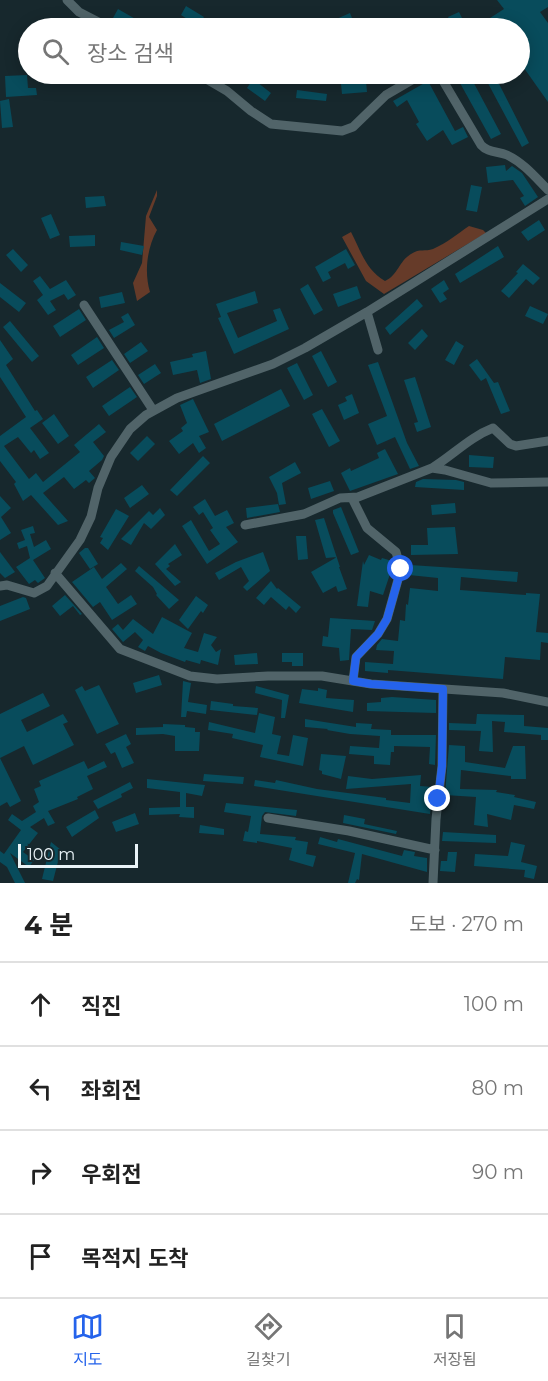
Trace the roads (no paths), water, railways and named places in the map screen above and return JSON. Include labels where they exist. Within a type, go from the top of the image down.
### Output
[{"type":"street","points":[[67,0],[79,12],[91,18]]},
{"type":"street","points":[[214,84],[271,124],[335,130],[348,130],[353,127],[386,95],[405,84]]},
{"type":"street","points":[[446,84],[485,150],[507,155],[519,162],[548,190]]},
{"type":"street","points":[[0,586],[7,585],[28,592],[38,592],[47,586],[85,532],[98,488],[117,448],[130,429],[153,410],[177,398],[273,364],[367,312],[548,199]]},
{"type":"street","points":[[84,305],[153,410]]},
{"type":"street","points":[[367,312],[378,350]]},
{"type":"street","points":[[245,525],[304,514],[340,498],[352,498],[432,468],[452,452],[493,428],[510,444],[516,446],[548,441]]},
{"type":"street","points":[[432,468],[491,483],[548,482]]},
{"type":"street","points":[[352,498],[367,528],[396,552],[401,569],[387,619],[378,634],[356,657],[353,681]]},
{"type":"street","points":[[55,573],[120,649],[175,672],[204,679],[311,676],[371,684],[503,693],[548,702]]},
{"type":"street","points":[[433,883],[436,819],[442,766],[443,689]]},
{"type":"street","points":[[268,818],[349,831],[435,850]]}]
